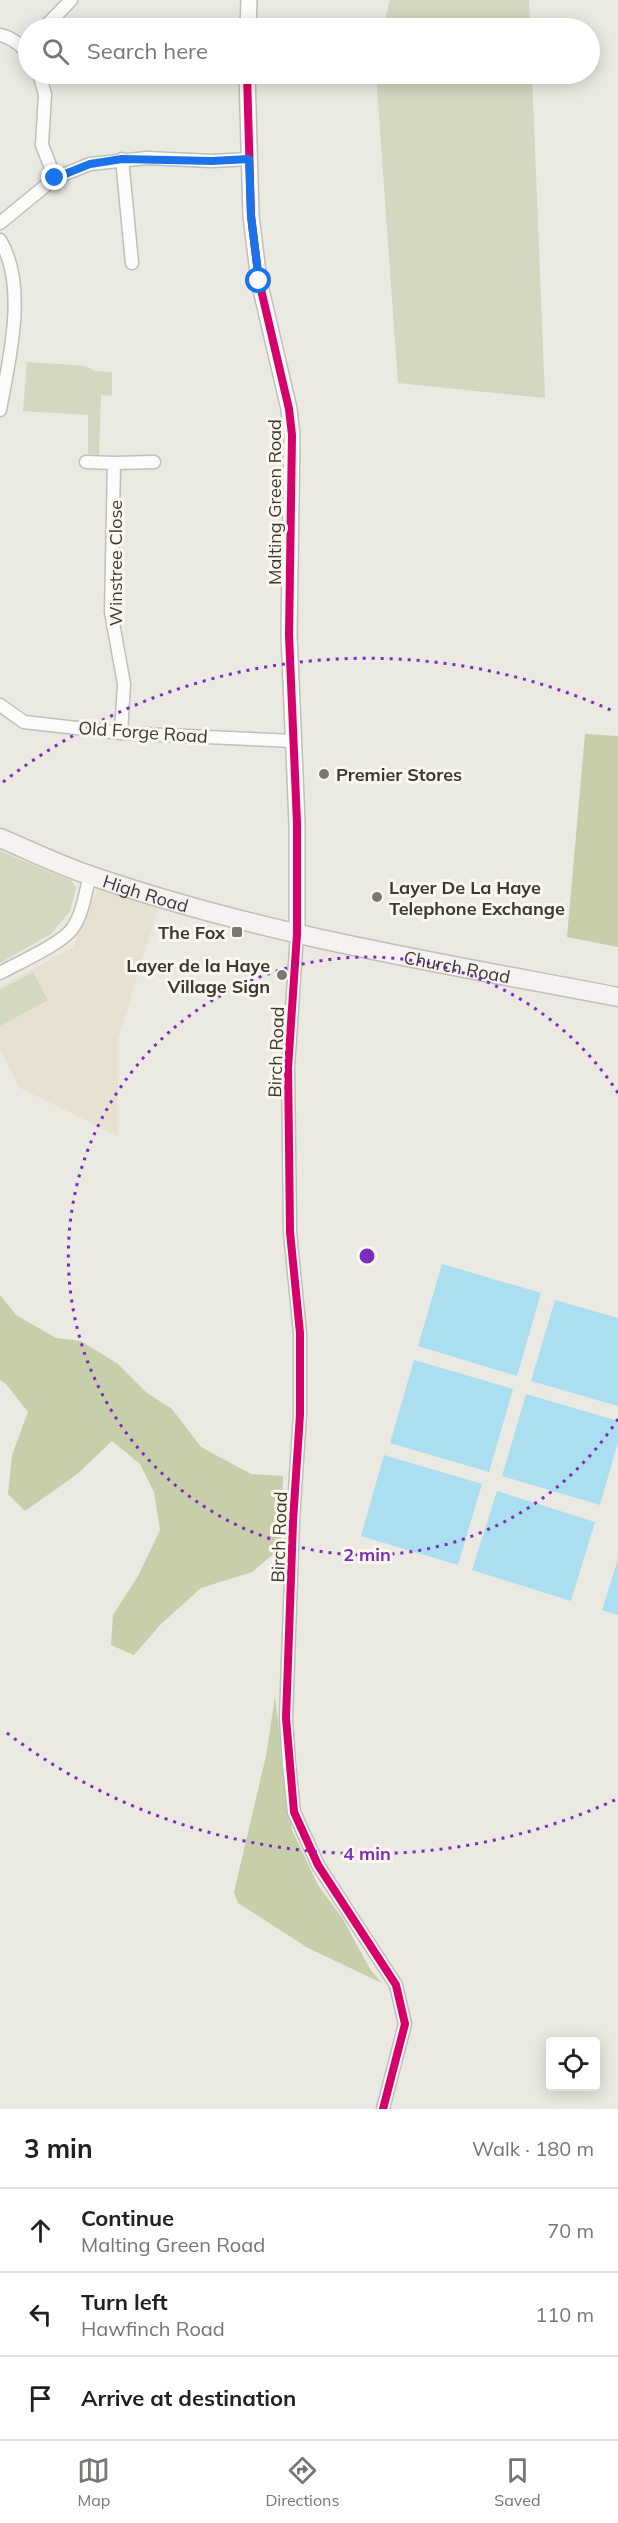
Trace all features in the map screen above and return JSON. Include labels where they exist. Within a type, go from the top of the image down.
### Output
[{"type":"main road","name":"High Road","points":[[0,838],[90,876],[218,914],[297,934]]},
{"type":"main road","name":"Church Road","points":[[297,934],[618,997]]},
{"type":"street","points":[[54,18],[71,0]]},
{"type":"street","points":[[248,18],[249,0]]},
{"type":"street","points":[[0,36],[6,36],[18,44]]},
{"type":"street","points":[[42,84],[45,94],[42,145],[55,178]]},
{"type":"street","name":"Malting Green Road","points":[[247,84],[251,216],[259,281],[289,409],[292,435],[289,635],[297,824],[297,934]]},
{"type":"street","points":[[122,159],[132,263]]},
{"type":"street","points":[[0,223],[55,178],[90,164],[122,159],[212,161],[249,159]]},
{"type":"street","points":[[0,240],[8,252],[14,280],[12,342],[0,410]]},
{"type":"street","points":[[86,462],[154,462]]},
{"type":"street","name":"Winstree Close","points":[[114,463],[111,612],[124,684],[121,733]]},
{"type":"street","name":"Old Forge Road","points":[[0,705],[24,722],[121,733],[293,741]]},
{"type":"street","points":[[0,973],[61,939],[71,930],[79,916],[90,876]]},
{"type":"street","name":"Birch Road","points":[[297,934],[288,1068],[290,1232],[300,1333],[300,1414],[293,1521],[286,1718],[289,1764],[294,1812],[318,1865],[396,1985],[405,2024],[383,2109]]},
{"type":"shaded area","points":[[98,888],[158,908],[118,1039],[118,1136],[20,1088],[0,1049],[0,987],[73,947]]},
{"type":"green space","points":[[390,0],[529,0],[530,18],[386,18]]},
{"type":"green space","points":[[377,84],[532,84],[545,398],[398,383]]},
{"type":"green space","points":[[27,362],[86,366],[94,371],[112,372],[112,396],[101,395],[99,455],[88,454],[88,415],[23,411]]},
{"type":"green space","points":[[585,734],[618,736],[618,947],[567,937]]},
{"type":"green space","points":[[0,851],[71,880],[76,888],[70,911],[51,934],[0,963]]},
{"type":"green space","points":[[33,972],[48,1000],[0,1026],[0,990]]},
{"type":"green space","points":[[0,1295],[16,1315],[56,1338],[81,1341],[118,1364],[147,1393],[172,1409],[201,1447],[251,1474],[283,1476],[281,1548],[252,1572],[201,1588],[161,1624],[134,1655],[111,1645],[113,1615],[138,1576],[160,1530],[154,1492],[140,1464],[112,1441],[76,1475],[25,1511],[8,1494],[12,1455],[28,1412],[6,1384],[0,1380]]},
{"type":"green space","points":[[275,1697],[292,1830],[318,1885],[343,1919],[370,1969],[382,1983],[308,1948],[238,1903],[234,1892],[266,1756]]},
{"type":"water","points":[[442,1264],[541,1293],[517,1376],[418,1346]]},
{"type":"water","points":[[555,1300],[618,1318],[618,1406],[531,1381]]},
{"type":"water","points":[[414,1360],[513,1389],[489,1472],[390,1443]]},
{"type":"water","points":[[526,1394],[618,1421],[618,1442],[600,1505],[502,1476]]},
{"type":"water","points":[[384,1455],[482,1484],[458,1565],[361,1536]]},
{"type":"water","points":[[497,1491],[595,1522],[571,1601],[472,1570]]},
{"type":"water","points":[[618,1559],[618,1615],[602,1610]]},
{"type":"cycle path","points":[[247,84],[251,216],[259,281],[289,409],[292,435],[289,635],[297,823],[297,934],[288,1068],[290,1232],[300,1333],[300,1414],[293,1521],[286,1718],[294,1812],[318,1865],[396,1985],[405,2024],[383,2109]]},
{"type":"place","name":"Premier Stores","points":[[324,774]]},
{"type":"place","name":"Layer De La Haye Telephone Exchange","points":[[377,897]]},
{"type":"place","name":"The Fox","points":[[237,932]]},
{"type":"place","name":"Layer de la Haye Village Sign","points":[[282,975]]},
{"type":"route","points":[[55,178],[90,164],[122,159],[212,161],[249,159],[251,216],[259,281]]}]
